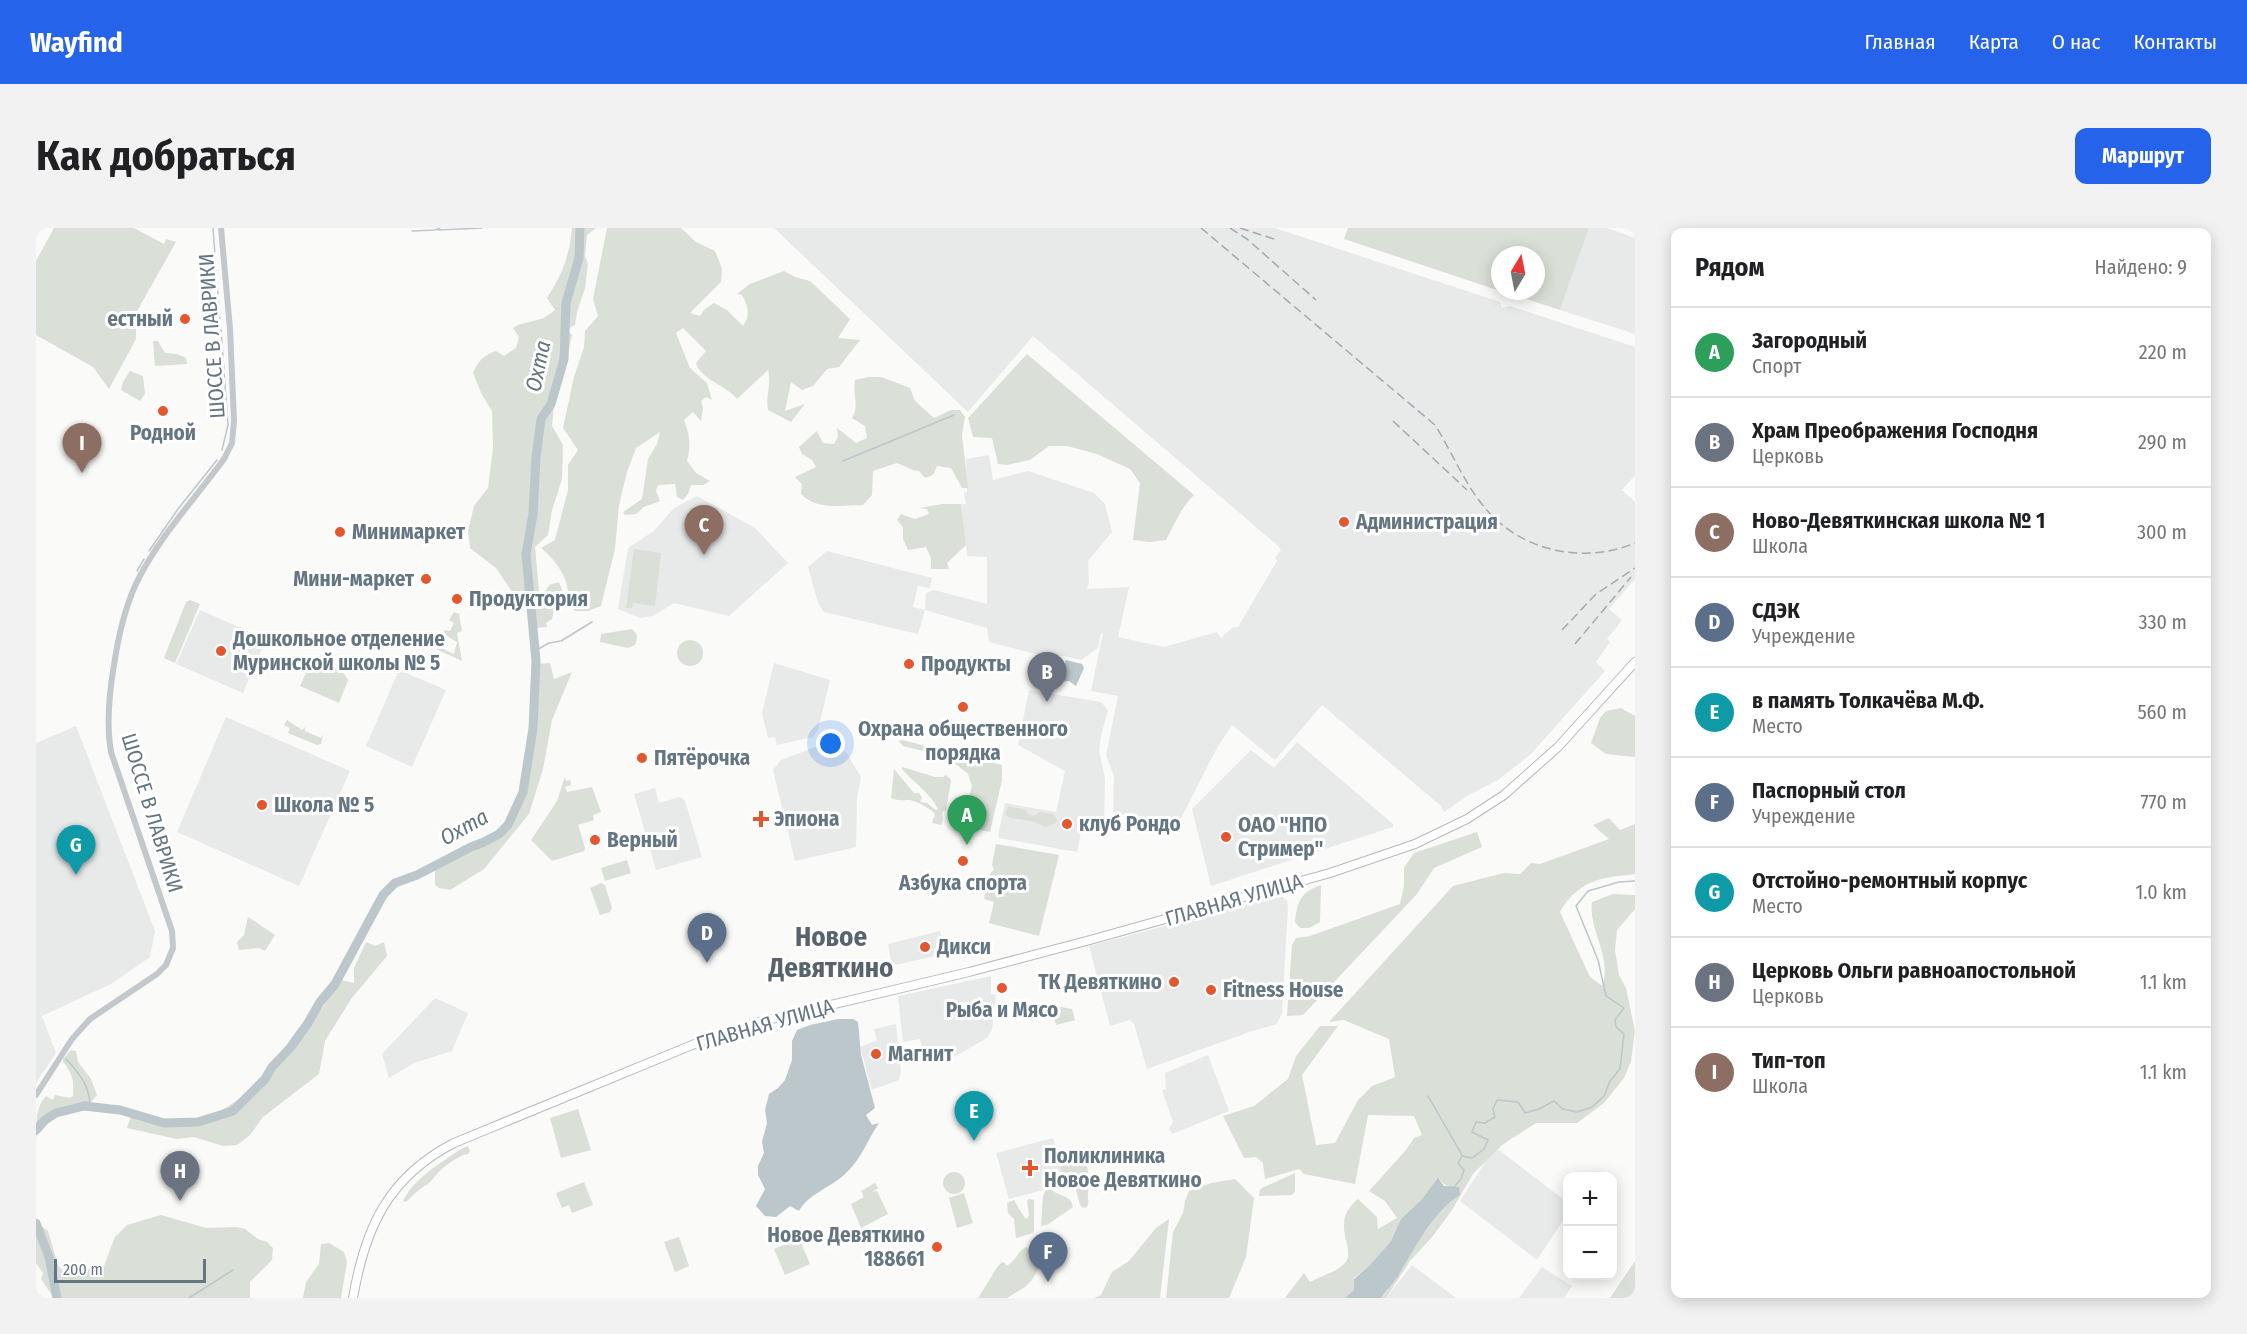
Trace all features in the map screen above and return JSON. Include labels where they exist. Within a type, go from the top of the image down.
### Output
[{"type":"main road","name":"ГЛАВНАЯ УЛИЦА","points":[[353,1298],[360,1263],[371,1230],[392,1192],[430,1155],[478,1131],[697,1043],[755,1023],[992,966],[1273,890],[1360,864],[1444,831],[1491,805],[1530,773],[1566,739],[1635,662]]},
{"type":"street","name":"ШОССЕ В ЛАВРИКИ","points":[[36,1095],[80,1030],[100,1012],[162,970],[170,960],[173,948],[172,931],[111,752],[108,707],[121,630],[135,586],[153,555],[224,459],[232,443],[234,421],[230,329],[221,228]]},
{"type":"shaded area","points":[[54,228],[134,228],[164,244],[166,239],[176,242],[136,313],[136,339],[109,389],[93,367],[36,335],[36,261]]},
{"type":"shaded area","points":[[572,228],[596,228],[587,235],[585,256],[588,264],[585,288],[575,325],[567,329],[572,335],[554,405],[552,426],[563,445],[562,479],[552,510],[548,535],[535,547],[539,591],[534,601],[538,605],[549,585],[559,582],[562,590],[555,604],[552,619],[546,623],[547,627],[535,628],[531,605],[515,596],[496,568],[470,548],[468,531],[474,506],[488,488],[493,448],[492,411],[473,373],[479,362],[488,354],[496,351],[504,356],[516,348],[519,337],[513,328],[544,318],[555,310],[547,298],[564,264]]},
{"type":"shaded area","points":[[607,228],[681,228],[696,242],[715,251],[722,269],[721,282],[690,313],[700,316],[714,303],[727,310],[743,326],[748,314],[747,307],[742,295],[737,294],[750,284],[784,271],[810,281],[850,319],[838,338],[860,340],[839,367],[827,369],[813,386],[802,390],[791,382],[785,411],[805,404],[791,422],[768,410],[768,370],[737,399],[698,369],[696,363],[706,351],[683,328],[676,333],[690,368],[707,383],[712,400],[706,397],[701,401],[703,408],[701,421],[693,412],[684,420],[689,440],[687,461],[696,473],[710,481],[703,485],[691,485],[683,500],[677,497],[675,484],[658,485],[656,491],[660,501],[644,507],[636,514],[625,515],[623,512],[642,499],[648,459],[657,444],[660,432],[636,448],[619,505],[615,549],[601,606],[588,611],[575,611],[568,601],[567,586],[561,571],[541,548],[555,540],[568,490],[568,465],[578,450],[563,428],[574,377],[584,347],[585,331],[598,316],[593,299]]},
{"type":"shaded area","points":[[774,228],[1275,228],[1500,302],[1502,308],[1510,306],[1635,347],[1635,475],[1622,490],[1635,502],[1635,579],[1609,609],[1622,620],[1607,639],[1610,642],[1596,662],[1605,671],[1531,754],[1498,780],[1467,796],[1444,812],[1441,806],[1322,705],[1275,760],[1232,725],[1217,748],[1178,824],[1113,813],[1114,776],[1106,755],[1118,696],[1091,691],[1103,633],[1101,633],[1098,648],[1081,660],[1057,655],[1055,659],[989,642],[987,628],[925,610],[926,593],[934,590],[987,604],[987,557],[967,556],[961,504],[966,504],[964,493],[967,492],[966,459],[989,455],[993,480],[1028,471],[1094,493],[1105,504],[1112,532],[1088,561],[1087,589],[1129,587],[1118,637],[1164,647],[1217,632],[1221,638],[1232,628],[1238,627],[1277,561],[1275,558],[1281,550],[1033,336],[968,412]]},
{"type":"shaded area","points":[[1348,228],[1589,228],[1560,310],[1529,300],[1545,300],[1545,246],[1491,246],[1491,288],[1344,239]]},
{"type":"shaded area","points":[[1589,228],[1607,228],[1635,238],[1635,334],[1560,310]]},
{"type":"shaded area","points":[[153,341],[158,341],[165,353],[177,354],[186,358],[187,364],[155,366]]},
{"type":"shaded area","points":[[1027,354],[1194,495],[1166,540],[1150,542],[1133,540],[1140,483],[1130,469],[1097,454],[1067,446],[1049,446],[1030,460],[1007,465],[998,464],[992,438],[973,437],[968,418]]},
{"type":"shaded area","points":[[130,371],[143,376],[145,394],[140,401],[121,390]]},
{"type":"shaded area","points":[[881,377],[910,388],[915,401],[934,418],[951,410],[960,410],[965,417],[962,435],[968,488],[962,488],[951,468],[937,466],[933,475],[925,478],[919,471],[897,463],[873,471],[872,495],[863,505],[822,505],[801,494],[802,484],[795,477],[816,467],[812,460],[802,454],[799,447],[817,431],[823,443],[834,444],[838,437],[837,428],[856,443],[867,438],[865,426],[852,418],[856,404],[855,380]]},
{"type":"shaded area","points":[[697,496],[755,528],[788,563],[729,616],[674,603],[653,616],[640,618],[618,609],[628,548],[654,531],[674,508]]},
{"type":"shaded area","points":[[942,504],[961,504],[966,545],[947,563],[949,569],[931,569],[931,558],[926,547],[908,550],[903,539],[903,527],[897,520],[901,514],[915,519],[929,514],[927,509],[920,508]]},
{"type":"shaded area","points":[[634,549],[661,553],[655,606],[633,603],[632,608],[626,608]]},
{"type":"shaded area","points":[[827,551],[932,578],[930,588],[918,586],[913,607],[925,610],[918,634],[824,612],[818,603],[808,567]]},
{"type":"shaded area","points":[[190,600],[200,604],[175,663],[164,658],[186,602]]},
{"type":"shaded area","name":"Дошкольное отделение Муринской школы № 5","points":[[200,610],[266,639],[243,693],[176,664]]},
{"type":"shaded area","points":[[454,612],[459,614],[462,631],[457,633],[462,661],[436,649],[439,647],[454,654],[457,642],[443,634],[445,630],[450,631],[454,623],[449,620]]},
{"type":"shaded area","points":[[632,629],[637,640],[635,645],[628,648],[600,642],[601,634]]},
{"type":"shaded area","points":[[690,640],[699,644],[703,653],[699,662],[690,666],[681,662],[677,653],[681,644]]},
{"type":"shaded area","points":[[1066,660],[1082,664],[1084,668],[1076,686],[1069,681],[1059,680]]},
{"type":"shaded area","points":[[330,661],[337,664],[348,680],[339,703],[300,686],[310,664]]},
{"type":"shaded area","points":[[550,663],[554,679],[572,672],[552,720],[543,769],[529,814],[484,869],[450,890],[439,888],[435,885],[435,869],[496,839],[509,825],[519,806],[531,758],[537,664]]},
{"type":"shaded area","points":[[774,663],[830,680],[818,730],[813,737],[777,745],[775,737],[768,738],[762,713]]},
{"type":"shaded area","points":[[399,670],[446,690],[412,767],[366,746]]},
{"type":"shaded area","points":[[1029,690],[1101,702],[1108,710],[1099,750],[1105,779],[1104,827],[1082,827],[1077,852],[998,836],[1005,803],[1056,812],[1065,771],[1018,745]]},
{"type":"shaded area","points":[[1621,708],[1635,716],[1635,757],[1606,754],[1591,743],[1600,718],[1606,711]]},
{"type":"shaded area","name":"Школа № 5","points":[[226,717],[350,771],[299,886],[177,832]]},
{"type":"shaded area","points":[[287,720],[302,730],[305,727],[305,731],[321,738],[323,734],[321,744],[317,745],[288,733],[290,728],[284,725]]},
{"type":"shaded area","points":[[76,726],[155,931],[150,957],[111,984],[42,1016],[56,1053],[36,1083],[36,743]]},
{"type":"shaded area","points":[[899,741],[1002,765],[1002,780],[990,832],[961,826],[972,786],[968,774],[947,757],[903,746]]},
{"type":"shaded area","points":[[1297,742],[1393,824],[1393,827],[1211,886],[1192,809],[1251,750],[1274,768]]},
{"type":"shaded area","points":[[821,745],[846,752],[861,777],[857,798],[856,847],[795,861],[773,770],[781,760]]},
{"type":"shaded area","points":[[902,767],[935,777],[946,775],[951,780],[946,810],[942,812],[941,825],[932,823],[935,814],[924,806],[910,800],[891,798],[894,769],[914,793],[919,793],[922,798],[920,802],[938,809],[931,798],[906,774]]},
{"type":"shaded area","points":[[565,777],[566,781],[570,780],[571,785],[565,787],[567,792],[592,787],[601,812],[593,815],[594,820],[578,825],[584,851],[552,861],[531,840],[557,801]]},
{"type":"shaded area","points":[[655,788],[659,803],[680,797],[685,801],[702,857],[656,870],[634,794]]},
{"type":"shaded area","points":[[1008,806],[1026,810],[1028,814],[1034,816],[1040,812],[1053,814],[1057,819],[1056,823],[1046,827],[1031,821],[1010,818],[1005,814]]},
{"type":"shaded area","points":[[1609,818],[1620,830],[1635,824],[1635,874],[1614,876],[1588,884],[1569,899],[1560,912],[1590,977],[1602,986],[1605,965],[1593,923],[1592,902],[1613,894],[1635,895],[1635,909],[1617,930],[1615,950],[1619,975],[1626,988],[1635,1031],[1631,1061],[1624,1078],[1604,1103],[1577,1123],[1536,1123],[1502,1145],[1473,1174],[1452,1210],[1433,1236],[1410,1261],[1386,1298],[1381,1298],[1427,1229],[1437,1216],[1460,1195],[1439,1179],[1401,1219],[1391,1241],[1370,1265],[1354,1278],[1354,1290],[1345,1298],[1285,1298],[1304,1273],[1310,1282],[1344,1264],[1348,1258],[1345,1218],[1349,1208],[1358,1199],[1377,1217],[1378,1229],[1397,1218],[1385,1201],[1369,1191],[1414,1138],[1422,1135],[1414,1116],[1368,1115],[1355,1184],[1304,1174],[1299,1169],[1265,1179],[1263,1163],[1256,1157],[1244,1158],[1223,1116],[1254,1106],[1288,1079],[1296,1056],[1320,1026],[1338,1026],[1302,1075],[1316,1145],[1335,1143],[1358,1100],[1372,1086],[1395,1077],[1389,1039],[1344,1020],[1329,1022],[1453,886],[1504,873],[1520,874],[1531,863],[1540,864],[1609,839],[1593,825]]},
{"type":"shaded area","points":[[1477,832],[1482,847],[1434,868],[1417,894],[1303,1015],[1287,1016],[1292,945],[1296,938],[1310,936],[1400,904],[1404,886],[1404,868],[1414,853]]},
{"type":"shaded area","points":[[996,844],[1059,855],[1039,936],[989,923],[994,902],[984,899],[990,873],[994,870],[992,865]]},
{"type":"shaded area","points":[[627,860],[631,873],[605,881],[601,868]]},
{"type":"shaded area","points":[[601,883],[605,885],[612,908],[610,912],[600,915],[590,888]]},
{"type":"shaded area","points":[[1321,885],[1320,922],[1309,928],[1300,928],[1295,922],[1301,898]]},
{"type":"shaded area","points":[[1281,895],[1287,901],[1288,906],[1282,1013],[1277,1024],[1147,1069],[1134,1024],[1130,1020],[1110,1026],[1089,946]]},
{"type":"shaded area","points":[[248,917],[275,935],[265,951],[259,948],[239,950],[237,942],[244,935]]},
{"type":"shaded area","points":[[940,931],[945,951],[954,947],[958,949],[957,951],[873,970],[872,965],[891,961],[888,944]]},
{"type":"shaded area","points":[[366,942],[375,946],[384,942],[387,956],[351,999],[325,1041],[319,1074],[263,1117],[250,1135],[237,1145],[223,1146],[194,1137],[177,1139],[127,1128],[131,1116],[184,1120],[202,1118],[223,1109],[250,1091],[266,1078],[293,1048],[341,980],[354,983],[354,968]]},
{"type":"shaded area","points":[[991,976],[991,994],[996,995],[992,1030],[987,1038],[956,1056],[926,1063],[920,1039],[903,1042],[898,996]]},
{"type":"shaded area","points":[[435,998],[468,1013],[452,1051],[414,1063],[389,1078],[382,1054]]},
{"type":"shaded area","points":[[1049,1005],[1072,1009],[1075,1020],[1056,1025],[1054,1018],[1048,1014],[1046,1007]]},
{"type":"shaded area","points":[[838,1019],[853,1019],[858,1022],[861,1055],[875,1108],[866,1115],[872,1125],[879,1123],[851,1168],[840,1178],[814,1195],[799,1211],[790,1206],[776,1217],[765,1216],[756,1206],[765,1189],[758,1175],[758,1166],[764,1153],[762,1142],[767,1123],[765,1110],[769,1094],[785,1080],[792,1060],[792,1041],[797,1030]]},
{"type":"shaded area","points":[[896,1024],[901,1070],[899,1080],[872,1090],[860,1047],[877,1040],[874,1029]]},
{"type":"shaded area","points":[[71,1050],[76,1051],[78,1062],[91,1079],[97,1095],[84,1110],[55,1115],[36,1137],[38,1110],[46,1096],[53,1100],[55,1095],[70,1098],[73,1096],[72,1078],[63,1062]]},
{"type":"shaded area","points":[[1208,1055],[1229,1111],[1172,1134],[1169,1129],[1173,1122],[1162,1090],[1166,1089],[1165,1073]]},
{"type":"shaded area","points":[[578,1109],[591,1150],[561,1158],[550,1118]]},
{"type":"shaded area","name":"Поликлиника Новое Девяткино","points":[[1053,1138],[1065,1184],[1009,1199],[996,1153]]},
{"type":"shaded area","points":[[468,1146],[470,1151],[468,1154],[451,1162],[406,1202],[403,1201],[413,1186],[428,1172]]},
{"type":"shaded area","points":[[1495,1147],[1563,1199],[1563,1221],[1537,1260],[1460,1201]]},
{"type":"shaded area","points":[[1066,1149],[1073,1167],[1077,1157],[1085,1157],[1089,1178],[1087,1207],[1083,1208],[1080,1205],[1073,1178],[1063,1176],[1057,1154]]},
{"type":"shaded area","points":[[954,1172],[962,1175],[965,1183],[962,1191],[954,1194],[946,1191],[943,1183],[946,1175]]},
{"type":"shaded area","points":[[1295,1173],[1295,1191],[1292,1195],[1259,1196],[1260,1189]]},
{"type":"shaded area","points":[[1438,1178],[1444,1186],[1459,1187],[1460,1195],[1450,1202],[1433,1221],[1394,1282],[1381,1298],[1345,1298],[1354,1290],[1354,1279],[1391,1241],[1401,1219],[1422,1199]]},
{"type":"shaded area","points":[[1235,1179],[1254,1198],[1246,1257],[1229,1298],[1166,1298],[1173,1232],[1183,1213],[1189,1191],[1211,1183]]},
{"type":"shaded area","points":[[584,1182],[593,1205],[572,1213],[569,1205],[562,1208],[556,1193]]},
{"type":"shaded area","points":[[875,1183],[878,1188],[873,1192],[877,1191],[888,1214],[861,1228],[851,1204],[864,1197],[861,1191]]},
{"type":"shaded area","points":[[1051,1189],[1070,1200],[1073,1207],[1047,1225],[1041,1226],[1043,1196],[1046,1190]]},
{"type":"shaded area","points":[[964,1193],[973,1223],[957,1228],[949,1198]]},
{"type":"shaded area","points":[[1029,1199],[1034,1200],[1033,1233],[1016,1238],[1014,1219],[1008,1213],[1007,1203],[1014,1200],[1027,1219]]},
{"type":"shaded area","points":[[161,1215],[206,1228],[245,1229],[258,1239],[267,1242],[273,1248],[272,1260],[250,1282],[250,1298],[54,1298],[41,1279],[43,1273],[36,1263],[36,1223],[48,1231],[58,1265],[65,1274],[104,1266],[115,1237],[127,1225]]},
{"type":"shaded area","points":[[1169,1219],[1160,1298],[1094,1298],[1101,1295],[1112,1272],[1129,1261],[1156,1228]]},
{"type":"shaded area","points":[[679,1237],[689,1266],[675,1272],[664,1242]]},
{"type":"shaded area","points":[[799,1238],[810,1264],[785,1275],[774,1249]]},
{"type":"shaded area","points":[[329,1243],[344,1252],[347,1262],[341,1298],[303,1298],[306,1282],[319,1264],[321,1244]]},
{"type":"shaded area","points":[[1026,1247],[1031,1251],[1037,1251],[1040,1266],[1032,1280],[1007,1298],[978,1298],[998,1266],[1002,1262],[1006,1266],[1009,1264]]},
{"type":"shaded area","points":[[1635,1261],[1635,1298],[1610,1298]]},
{"type":"shaded area","points":[[1412,1265],[1456,1298],[1386,1298]]},
{"type":"shaded area","points":[[1542,1267],[1572,1286],[1564,1298],[1519,1298]]},
{"type":"waterway","points":[[213,228],[220,322]]},
{"type":"waterway","points":[[412,231],[440,228]]},
{"type":"waterway","points":[[438,230],[482,228]]},
{"type":"waterway","name":"Охта","points":[[36,1130],[56,1113],[84,1106],[120,1110],[164,1123],[198,1122],[233,1111],[265,1079],[308,1023],[320,1002],[335,984],[383,895],[395,883],[417,875],[484,842],[499,834],[508,825],[523,792],[533,728],[536,661],[526,554],[533,514],[536,457],[541,419],[551,404],[564,359],[566,303],[579,258],[580,228]]},
{"type":"waterway","points":[[221,330],[228,425],[222,450]]},
{"type":"waterway","points":[[843,461],[954,415]]},
{"type":"waterway","points":[[149,551],[178,509],[217,460]]},
{"type":"waterway","points":[[137,571],[144,559]]},
{"type":"waterway","points":[[535,651],[549,643],[561,641],[592,622]]},
{"type":"waterway","points":[[1454,1187],[1461,1179],[1464,1170],[1458,1163],[1462,1156],[1472,1158],[1484,1149],[1488,1140],[1472,1132],[1476,1122],[1485,1123],[1495,1117],[1493,1109],[1497,1100],[1518,1102],[1525,1113],[1554,1101],[1563,1109],[1577,1112],[1592,1107],[1604,1096],[1610,1081],[1620,1069],[1624,1034],[1616,1027],[1615,1020],[1624,1008],[1606,996],[1598,960],[1576,906],[1588,891],[1619,882],[1635,881]]},
{"type":"waterway","points":[[66,1059],[86,1086],[90,1106]]},
{"type":"waterway","points":[[1428,1096],[1462,1155]]},
{"type":"waterway","name":"Охта","points":[[36,1223],[49,1257],[57,1298]]},
{"type":"waterway","points":[[189,1298],[233,1270]]},
{"type":"railway","points":[[1201,228],[1435,425],[1485,508],[1516,535],[1554,550],[1574,553],[1615,550],[1635,543]]},
{"type":"railway","points":[[1230,228],[1247,239],[1316,300]]},
{"type":"railway","points":[[1240,228],[1277,240]]},
{"type":"railway","points":[[1393,421],[1467,490]]},
{"type":"railway","points":[[1562,630],[1596,594],[1635,568]]},
{"type":"railway","points":[[1575,644],[1631,577]]},
{"type":"place","name":"естный","points":[[185,319]]},
{"type":"place","name":"Родной","points":[[163,411]]},
{"type":"place","name":"Тип-топ","points":[[82,473]]},
{"type":"place","name":"Администрация","points":[[1344,522]]},
{"type":"place","name":"Минимаркет","points":[[340,532]]},
{"type":"place","name":"Ново-Девяткинская школа № 1","points":[[704,555]]},
{"type":"place","name":"Мини-маркет","points":[[426,579]]},
{"type":"place","name":"Продуктория","points":[[457,599]]},
{"type":"place","name":"Дошкольное отделение Муринской школы № 5","points":[[221,651]]},
{"type":"place","name":"Продукты","points":[[909,664]]},
{"type":"place","name":"Храм Преображения Господня","points":[[1047,702]]},
{"type":"place","name":"Охрана общественного порядка","points":[[963,707]]},
{"type":"place","name":"Пятёрочка","points":[[642,758]]},
{"type":"place","name":"Школа № 5","points":[[262,805]]},
{"type":"place","name":"Эпиона","points":[[761,819]]},
{"type":"place","name":"клуб Рондо","points":[[1067,824]]},
{"type":"place","name":"ОАО \"НПО Стример\"","points":[[1226,837]]},
{"type":"place","name":"Верный","points":[[595,840]]},
{"type":"place","name":"Загородный","points":[[967,845]]},
{"type":"place","name":"Азбука спорта","points":[[963,861]]},
{"type":"place","name":"Отстойно-ремонтный корпус","points":[[76,875]]},
{"type":"place","name":"Дикси","points":[[925,947]]},
{"type":"place","name":"СДЭК","points":[[707,963]]},
{"type":"place","name":"ТК Девяткино","points":[[1174,982]]},
{"type":"place","name":"Рыба и Мясо","points":[[1002,988]]},
{"type":"place","name":"Fitness House","points":[[1211,990]]},
{"type":"place","name":"Магнит","points":[[876,1054]]},
{"type":"place","name":"в память Толкачёва М.Ф.","points":[[974,1141]]},
{"type":"place","name":"Поликлиника Новое Девяткино","points":[[1030,1168]]},
{"type":"place","name":"Церковь Ольги равноапостольной","points":[[180,1201]]},
{"type":"place","name":"Новое Девяткино 188661","points":[[937,1247]]},
{"type":"place","name":"Паспорный стол","points":[[1048,1282]]},
{"type":"district","name":"Новое Девяткино","points":[[831,952]]}]
